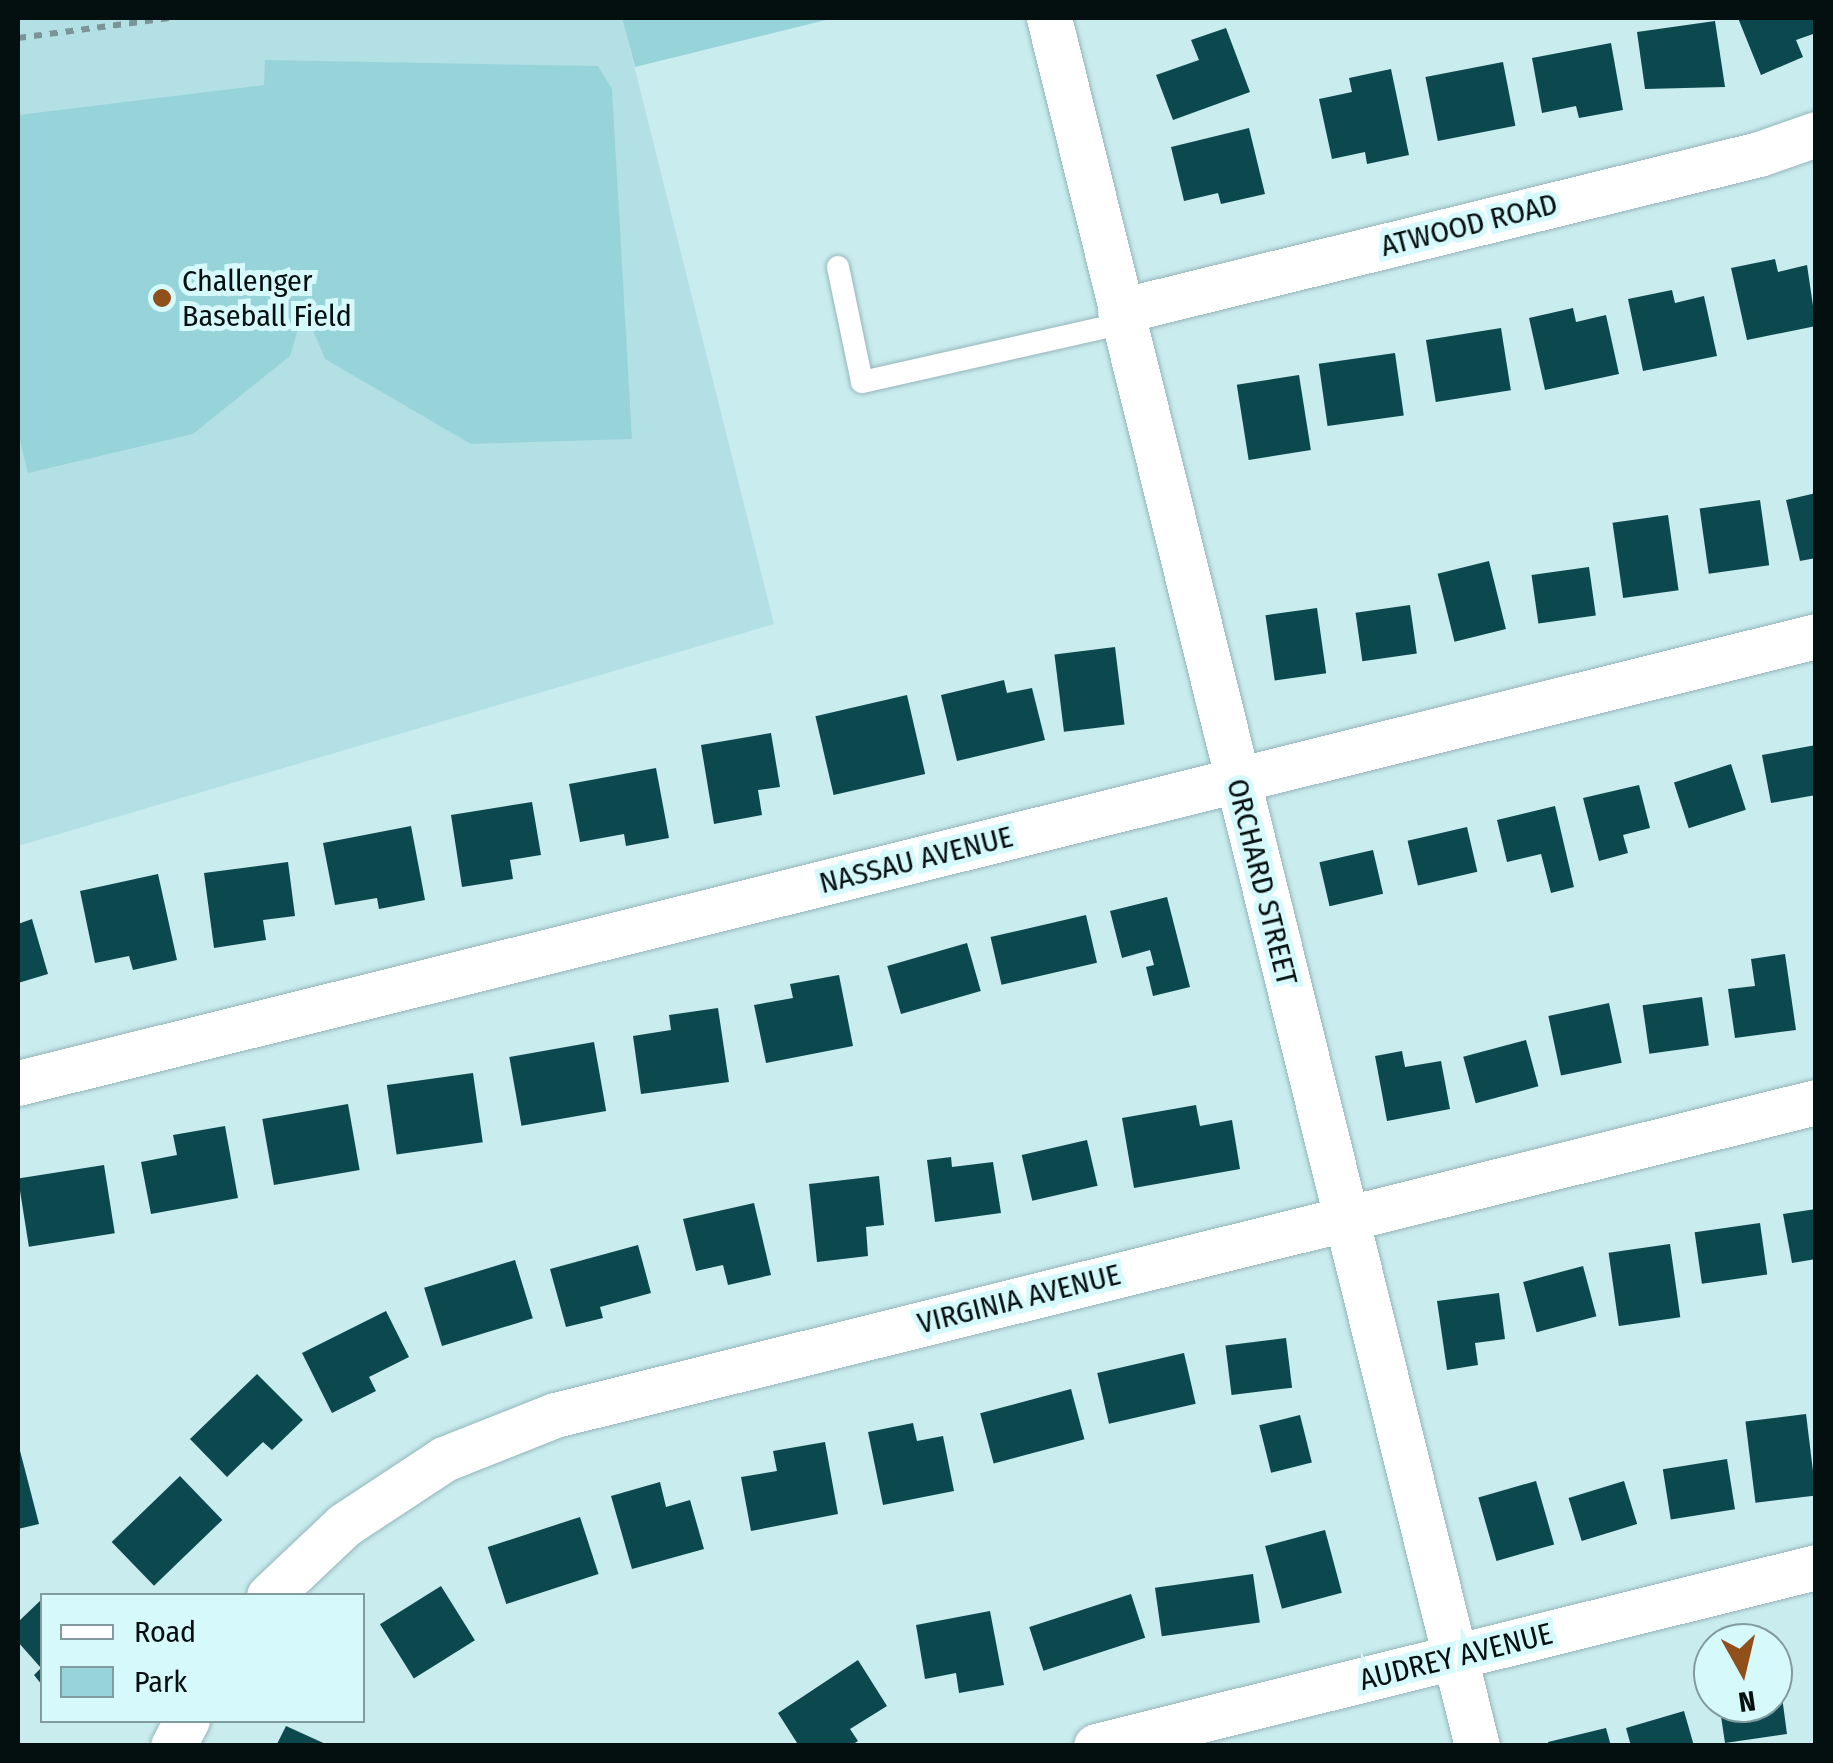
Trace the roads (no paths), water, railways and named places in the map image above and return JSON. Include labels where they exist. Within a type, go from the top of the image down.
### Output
[{"type":"street","name":"ORCHARD STREET","points":[[1049,18],[1476,1746]]},
{"type":"street","name":"ATWOOD ROAD","points":[[1121,317],[1759,154],[1816,134]]},
{"type":"street","name":"NASSAU AVENUE","points":[[18,1084],[1816,636]]},
{"type":"street","name":"VIRGINIA AVENUE","points":[[272,1593],[344,1525],[444,1459],[555,1415],[1816,1102]]},
{"type":"street","name":"AUDREY AVENUE","points":[[1096,1746],[1816,1567]]},
{"type":"street","points":[[173,1746],[185,1723]]},
{"type":"lane","points":[[838,268],[862,382],[1121,317]]},
{"type":"place","name":"Challenger Baseball Field","points":[[162,298]]}]
